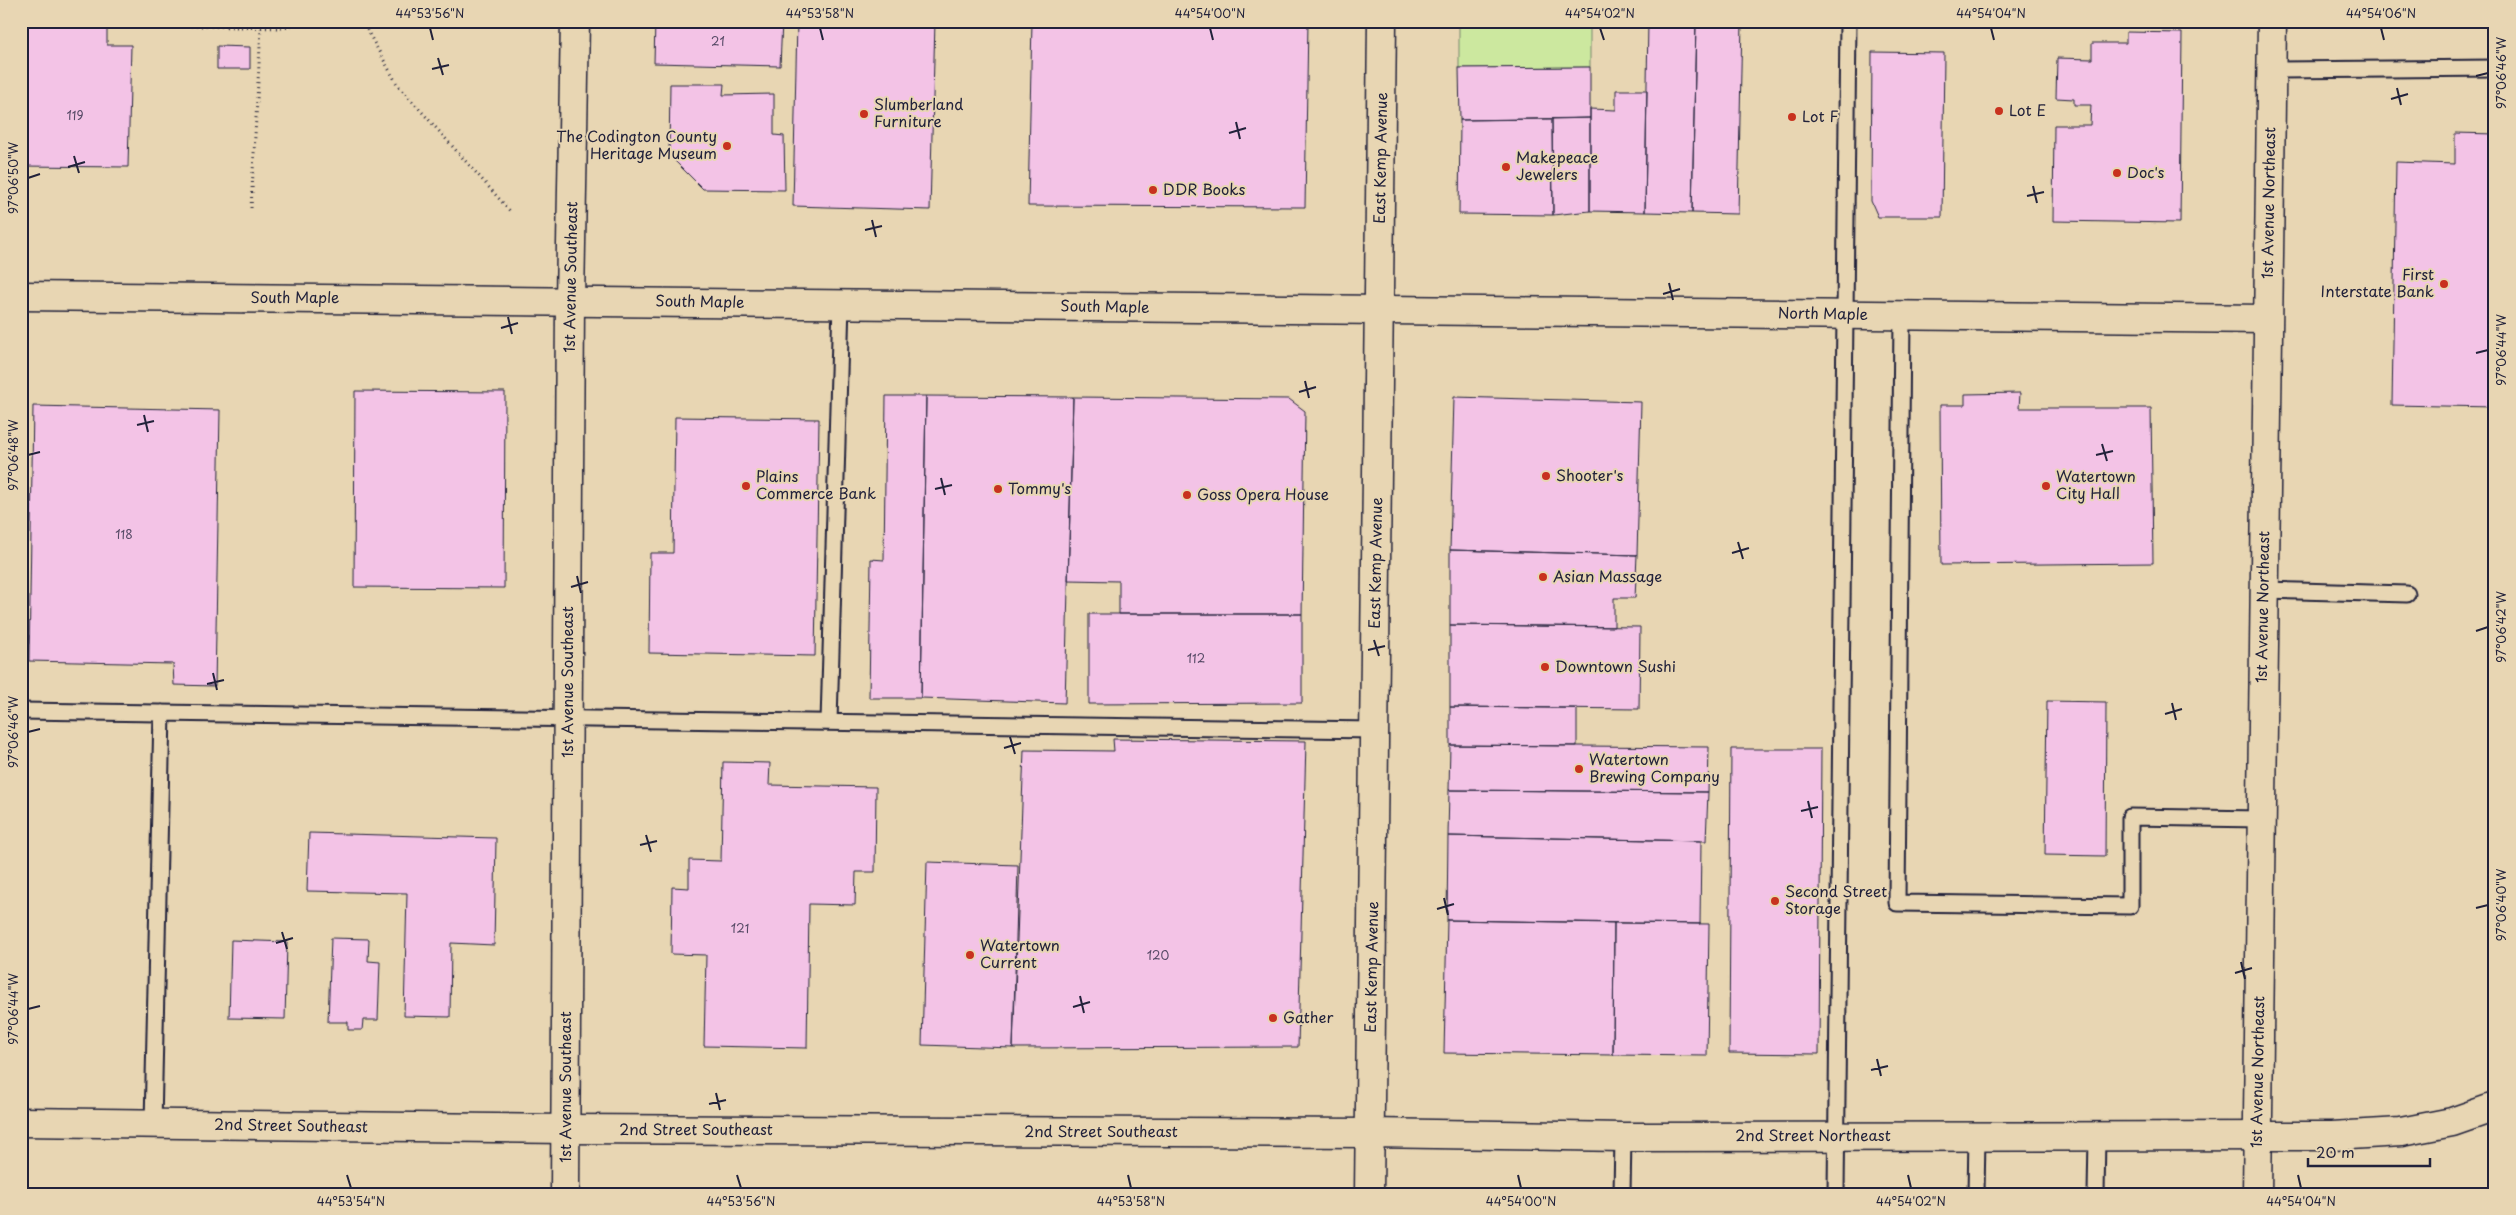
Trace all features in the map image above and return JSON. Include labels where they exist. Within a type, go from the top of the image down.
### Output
[{"type":"street","name":"1st Avenue Southeast","points":[[565,1194],[570,300],[575,21]]},
{"type":"street","name":"East Kemp Avenue","points":[[1369,1194],[1382,21]]},
{"type":"street","name":"1st Avenue Northeast","points":[[2257,1194],[2263,590],[2272,21]]},
{"type":"street","name":"South Maple","points":[[21,296],[570,300],[1379,310]]},
{"type":"street","name":"North Maple","points":[[1379,310],[2267,319]]},
{"type":"street","points":[[2257,1137],[2401,1132],[2452,1122],[2495,1107]]},
{"type":"street","name":"2nd Street Southeast","points":[[21,1122],[566,1129],[1370,1133]]},
{"type":"street","name":"2nd Street Northeast","points":[[1370,1133],[1623,1136],[2257,1137]]},
{"type":"lane","points":[[1836,1194],[1848,21]]},
{"type":"lane","points":[[2271,70],[2495,68]]},
{"type":"lane","points":[[829,722],[841,304]]},
{"type":"lane","points":[[1902,315],[1897,903],[2130,906],[2130,818],[2261,819]]},
{"type":"lane","points":[[2263,590],[2407,594]]},
{"type":"lane","points":[[21,711],[1375,730]]},
{"type":"lane","points":[[153,1124],[162,712]]},
{"type":"lane","points":[[1622,1194],[1623,1136]]},
{"type":"lane","points":[[1976,1194],[1977,1136]]},
{"type":"lane","points":[[2096,1194],[2097,1137]]},
{"type":"path","points":[[114,21],[114,24],[261,28],[293,27],[298,21]]},
{"type":"path","points":[[362,21],[396,84],[510,211]]},
{"type":"path","points":[[251,208],[261,28]]},
{"type":"green space","points":[[1459,21],[1590,21],[1590,67],[1459,68]]},
{"type":"building","points":[[21,21],[107,21],[107,45],[131,45],[128,167],[21,166]]},
{"type":"building","points":[[655,21],[782,21],[780,66],[654,63]]},
{"type":"building","name":"Slumberland Furniture","points":[[797,21],[935,21],[930,210],[793,206]]},
{"type":"building","points":[[1032,21],[1308,21],[1305,207],[1028,206]]},
{"type":"building","points":[[1648,21],[1696,21],[1692,213],[1645,212]]},
{"type":"building","points":[[1696,21],[1742,21],[1738,214],[1692,213]]},
{"type":"building","name":"Doc's","points":[[2126,32],[2182,33],[2180,223],[2053,221],[2054,125],[2090,125],[2091,105],[2074,105],[2074,99],[2056,98],[2057,58],[2092,59],[2092,43],[2126,43]]},
{"type":"building","points":[[217,46],[250,47],[250,69],[217,69]]},
{"type":"building","points":[[1872,52],[1944,53],[1942,217],[1878,217],[1871,201]]},
{"type":"building","points":[[1590,67],[1590,118],[1460,120],[1459,68]]},
{"type":"building","name":"The Codington County Heritage Museum","points":[[670,84],[724,84],[723,95],[774,94],[774,135],[784,136],[785,190],[703,189],[669,155]]},
{"type":"building","points":[[1616,90],[1647,90],[1645,212],[1590,211],[1590,109],[1616,110]]},
{"type":"building","points":[[1590,118],[1590,211],[1553,215],[1552,119]]},
{"type":"building","name":"Makepeace Jewelers","points":[[1552,119],[1553,215],[1459,214],[1460,120]]},
{"type":"building","name":"First Interstate Bank","points":[[2455,133],[2495,134],[2495,407],[2392,405],[2396,162],[2455,164]]},
{"type":"building","points":[[355,391],[505,392],[504,588],[354,587]]},
{"type":"building","name":"Watertown City Hall","points":[[2020,393],[2019,408],[2151,408],[2153,563],[1941,565],[1940,405],[1965,405],[1965,394]]},
{"type":"building","points":[[886,396],[926,396],[921,698],[869,698],[871,559],[884,560]]},
{"type":"building","name":"Tommy's","points":[[926,396],[1073,397],[1065,703],[921,698]]},
{"type":"building","name":"Goss Opera House","points":[[1073,397],[1289,399],[1305,411],[1302,614],[1119,614],[1119,581],[1068,580]]},
{"type":"building","name":"Shooter's","points":[[1454,397],[1641,402],[1637,555],[1450,550]]},
{"type":"building","points":[[33,406],[220,410],[215,686],[174,685],[173,664],[29,661]]},
{"type":"building","name":"Plains Commerce Bank","points":[[675,417],[819,419],[815,656],[649,653],[650,553],[673,553]]},
{"type":"building","name":"Asian Massage","points":[[1450,550],[1637,555],[1635,598],[1614,598],[1614,627],[1450,625]]},
{"type":"building","points":[[1089,614],[1302,614],[1302,703],[1089,704]]},
{"type":"building","name":"Downtown Sushi","points":[[1450,625],[1640,627],[1639,709],[1450,707]]},
{"type":"building","points":[[2047,701],[2106,702],[2105,856],[2045,855]]},
{"type":"building","points":[[1450,707],[1577,708],[1577,746],[1450,745]]},
{"type":"building","points":[[1113,739],[1306,741],[1298,1047],[1013,1048],[1024,750],[1114,751]]},
{"type":"building","name":"Watertown Brewing Company","points":[[1450,745],[1709,747],[1708,792],[1449,790]]},
{"type":"building","name":"Second Street Storage","points":[[1731,749],[1821,749],[1819,1054],[1729,1053]]},
{"type":"building","points":[[723,762],[770,763],[769,785],[876,787],[875,872],[856,872],[855,905],[809,904],[807,1048],[704,1046],[706,955],[671,954],[672,887],[689,888],[689,860],[721,861]]},
{"type":"building","points":[[1449,790],[1708,792],[1706,841],[1448,836]]},
{"type":"building","points":[[309,833],[496,838],[494,945],[451,943],[450,1017],[404,1016],[407,893],[307,891]]},
{"type":"building","points":[[1448,836],[1701,841],[1700,924],[1447,920]]},
{"type":"building","name":"Watertown Current","points":[[927,862],[1018,865],[1013,1048],[922,1045]]},
{"type":"building","points":[[1447,920],[1614,923],[1613,1055],[1444,1053]]},
{"type":"building","points":[[1614,923],[1709,924],[1707,1056],[1613,1055]]},
{"type":"building","points":[[331,938],[369,939],[368,961],[380,962],[378,1020],[363,1020],[362,1030],[348,1030],[348,1022],[328,1022]]},
{"type":"building","points":[[231,940],[287,942],[285,1019],[229,1018]]},
{"type":"place","name":"Lot E","points":[[1999,111]]},
{"type":"place","name":"Slumberland Furniture","points":[[864,114]]},
{"type":"place","name":"Lot F","points":[[1792,117]]},
{"type":"place","name":"The Codington County Heritage Museum","points":[[727,146]]},
{"type":"place","name":"Makepeace Jewelers","points":[[1506,167]]},
{"type":"place","name":"Doc's","points":[[2117,173]]},
{"type":"place","name":"DDR Books","points":[[1153,190]]},
{"type":"place","name":"First Interstate Bank","points":[[2444,284]]},
{"type":"place","name":"Shooter's","points":[[1546,476]]},
{"type":"place","name":"Plains Commerce Bank","points":[[746,486]]},
{"type":"place","name":"Watertown City Hall","points":[[2046,486]]},
{"type":"place","name":"Tommy's","points":[[998,489]]},
{"type":"place","name":"Goss Opera House","points":[[1187,495]]},
{"type":"place","name":"Asian Massage","points":[[1543,577]]},
{"type":"place","name":"Downtown Sushi","points":[[1545,667]]},
{"type":"place","name":"Watertown Brewing Company","points":[[1579,769]]},
{"type":"place","name":"Second Street Storage","points":[[1775,901]]},
{"type":"place","name":"Watertown Current","points":[[970,955]]},
{"type":"place","name":"Gather","points":[[1273,1018]]}]
